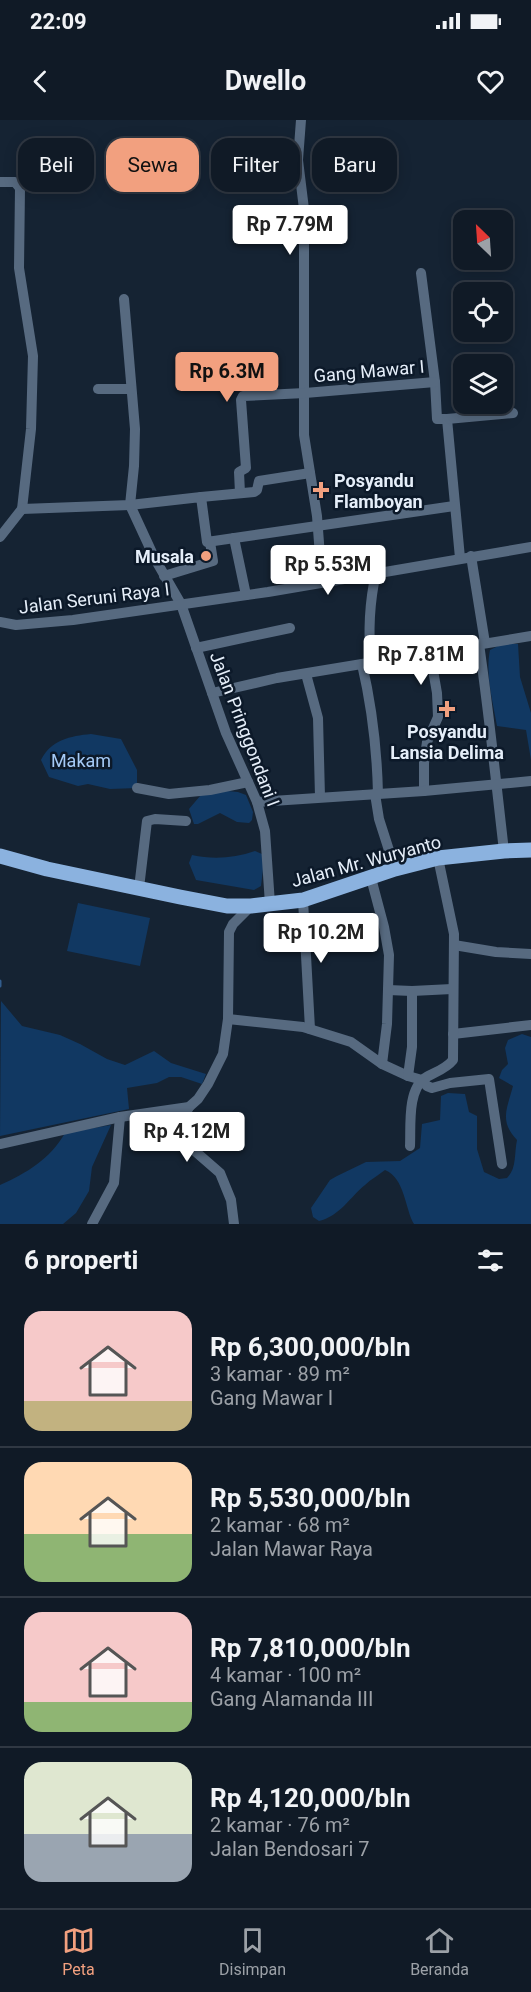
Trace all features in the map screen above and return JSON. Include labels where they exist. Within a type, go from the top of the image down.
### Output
[{"type":"main road","name":"Jalan Mr. Wuryanto","points":[[0,856],[47,869],[227,906],[251,906],[303,900],[395,869],[438,858],[531,850]]},
{"type":"street","points":[[301,120],[298,160],[304,209],[305,393]]},
{"type":"street","points":[[0,182],[15,182],[20,188],[19,268],[33,356],[31,429],[22,509],[0,537]]},
{"type":"street","points":[[420,273],[435,382],[437,419],[502,414]]},
{"type":"street","points":[[124,299],[135,446],[130,505]]},
{"type":"street","name":"Gang Mawar I","points":[[240,493],[239,472],[246,468],[241,397],[244,395],[305,393],[435,382]]},
{"type":"street","points":[[98,388],[131,389]]},
{"type":"street","name":"Gang Mawar I","points":[[305,393],[304,435],[322,583]]},
{"type":"street","points":[[447,419],[454,506],[482,644],[504,851]]},
{"type":"street","points":[[22,509],[130,505],[240,493],[256,491],[259,481],[310,473]]},
{"type":"street","points":[[201,497],[206,542],[454,506]]},
{"type":"street","name":"Jalan Pringgondani I","points":[[130,505],[164,576],[181,604],[226,733],[257,802],[265,831],[270,904]]},
{"type":"street","points":[[234,538],[246,595]]},
{"type":"street","points":[[164,576],[213,562],[210,542]]},
{"type":"street","name":"Jalan Seruni Raya I","points":[[0,622],[12,625],[73,620],[322,583],[531,547]]},
{"type":"street","points":[[376,573],[370,598],[367,664],[377,757],[379,819],[395,869]]},
{"type":"street","points":[[196,648],[290,628]]},
{"type":"street","points":[[212,693],[306,674],[531,636]]},
{"type":"street","points":[[424,791],[427,742],[438,717],[437,693],[430,653]]},
{"type":"street","points":[[306,674],[318,718],[320,796]]},
{"type":"street","points":[[257,802],[531,781]]},
{"type":"street","points":[[137,788],[169,794],[210,790],[248,782]]},
{"type":"street","points":[[140,888],[147,821],[155,819],[186,821]]},
{"type":"street","points":[[410,1146],[414,1094],[422,1080],[452,1062],[454,934],[438,858]]},
{"type":"street","points":[[371,878],[389,955],[387,1024],[382,1064]]},
{"type":"street","points":[[303,900],[310,1029]]},
{"type":"street","points":[[234,1224],[231,1200],[220,1173],[181,1139],[178,1133],[189,1107],[198,1099],[208,1084],[223,1054],[228,1019],[229,932],[233,924],[251,906]]},
{"type":"street","points":[[454,945],[496,952],[531,954]]},
{"type":"street","points":[[388,990],[452,989]]},
{"type":"street","points":[[408,1077],[412,1047],[412,991]]},
{"type":"street","points":[[228,1019],[278,1023],[310,1029],[351,1042],[382,1064],[408,1077],[422,1080],[432,1088],[450,1083],[489,1079],[501,1164]]},
{"type":"street","points":[[453,1034],[531,1025]]},
{"type":"street","points":[[0,1144],[120,1117],[189,1107]]},
{"type":"street","points":[[92,1224],[114,1183],[120,1117]]},
{"type":"green space","points":[[502,644],[518,644],[520,677],[531,713],[531,760],[526,730],[497,726],[488,669],[490,650]]},
{"type":"green space","name":"Makam","points":[[91,734],[121,739],[137,770],[137,788],[110,789],[88,784],[78,786],[49,777],[41,760],[45,753],[62,740]]},
{"type":"green space","points":[[206,789],[246,795],[253,812],[252,820],[249,823],[237,822],[220,813],[194,824],[189,809]]},
{"type":"green space","points":[[255,851],[262,854],[264,861],[261,886],[254,890],[196,880],[189,863],[192,855],[224,858]]},
{"type":"green space","points":[[78,903],[150,918],[140,966],[67,951]]},
{"type":"green space","points":[[1,1001],[22,1026],[60,1035],[107,1059],[125,1065],[154,1051],[171,1063],[206,1074],[202,1084],[181,1077],[169,1077],[157,1083],[127,1088],[129,1109],[0,1136]]},
{"type":"green space","points":[[522,1034],[531,1037],[531,1224],[414,1224],[401,1187],[392,1174],[385,1170],[367,1183],[333,1215],[319,1221],[313,1217],[311,1208],[330,1180],[366,1162],[400,1161],[420,1148],[422,1124],[440,1120],[441,1096],[448,1093],[465,1094],[469,1112],[477,1116],[477,1149],[484,1172],[499,1179],[507,1178],[514,1165],[517,1140],[506,1121],[513,1086],[499,1078],[502,1070],[508,1064],[505,1048],[508,1040]]},
{"type":"green space","points":[[111,1125],[92,1167],[89,1191],[76,1213],[63,1224],[0,1224],[0,1185],[45,1158],[65,1133]]},
{"type":"waterway","points":[[0,981],[0,986]]},
{"type":"place","name":"Posyandu Flamboyan","points":[[321,490]]},
{"type":"place","name":"Musala","points":[[206,556]]},
{"type":"place","name":"Posyandu Lansia Delima","points":[[447,709]]}]
